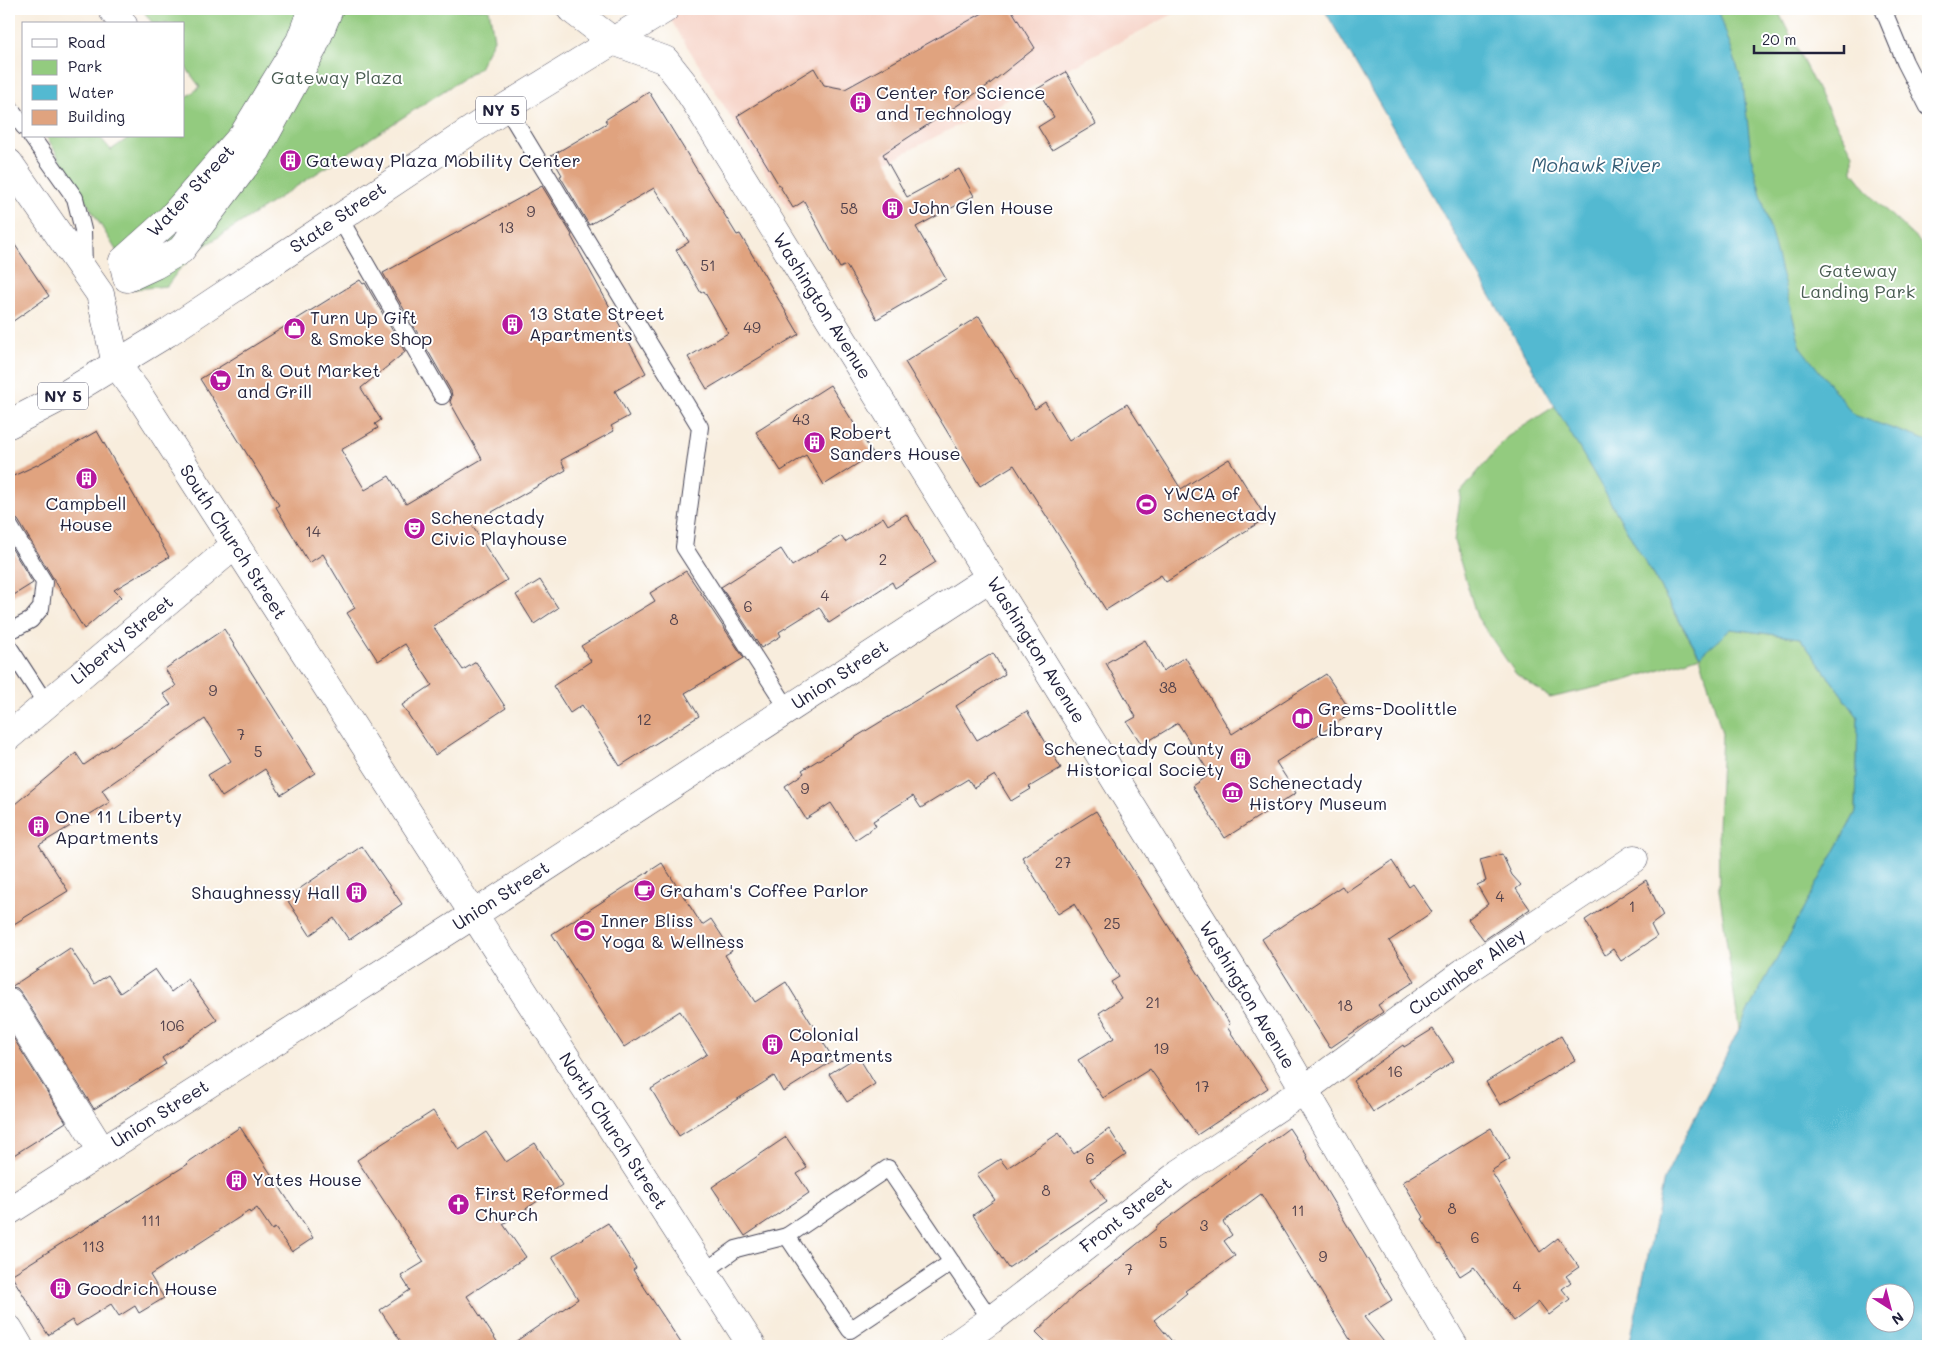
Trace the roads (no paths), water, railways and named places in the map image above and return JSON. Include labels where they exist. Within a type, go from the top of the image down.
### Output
[{"type":"street","points":[[112,9],[122,22]]},
{"type":"street","name":"Water Street","points":[[312,9],[300,41],[243,134],[171,218],[123,261],[127,278],[155,265],[180,250],[257,150],[313,48],[329,9]]},
{"type":"street","name":"Washington Avenue","points":[[571,9],[613,41],[665,60],[684,84],[1259,1012],[1454,1346]]},
{"type":"street","points":[[603,9],[613,41]]},
{"type":"street","name":"State Street","points":[[9,424],[65,395],[167,333],[506,107],[665,9]]},
{"type":"street","name":"South Church Street","points":[[9,163],[100,294],[116,364],[137,392],[473,915]]},
{"type":"street","name":"Liberty Street","points":[[9,736],[235,545]]},
{"type":"street","name":"Union Street","points":[[9,1211],[473,915],[991,577]]},
{"type":"street","name":"Cucumber Alley","points":[[1304,1090],[1464,972],[1634,859]]},
{"type":"street","name":"North Church Street","points":[[473,915],[752,1346]]},
{"type":"street","points":[[9,1002],[102,1151]]},
{"type":"street","name":"Front Street","points":[[954,1346],[1180,1173],[1304,1090]]},
{"type":"street","points":[[9,1329],[19,1346]]},
{"type":"lane","points":[[1883,9],[1905,62],[1928,107]]},
{"type":"lane","points":[[9,106],[22,124]]},
{"type":"lane","points":[[506,107],[700,427],[684,547],[788,709]]},
{"type":"lane","points":[[32,138],[75,198],[83,230],[84,272]]},
{"type":"lane","points":[[339,217],[442,396]]},
{"type":"lane","points":[[9,525],[44,582],[41,608],[31,620],[9,630]]},
{"type":"lane","points":[[9,647],[46,704]]},
{"type":"lane","points":[[704,1272],[736,1249],[787,1236],[888,1168],[990,1320]]},
{"type":"lane","points":[[787,1236],[850,1330],[952,1262]]},
{"type":"water","name":"Mohawk River","points":[[1324,9],[1718,9],[1743,84],[1752,160],[1801,348],[1854,415],[1928,441],[1928,1346],[1629,1346],[1664,1179],[1747,1013],[1856,812],[1858,717],[1800,638],[1731,629],[1700,656]]},
{"type":"place","name":"Center for Science and Technology","points":[[860,103]]},
{"type":"place","name":"Gateway Plaza Mobility Center","points":[[290,161]]},
{"type":"place","name":"John Glen House","points":[[893,208]]},
{"type":"place","name":"13 State Street Apartments","points":[[513,324]]},
{"type":"place","name":"Turn Up Gift & Smoke Shop","points":[[294,328]]},
{"type":"place","name":"In & Out Market and Grill","points":[[221,381]]},
{"type":"place","name":"Robert Sanders House","points":[[814,443]]},
{"type":"place","name":"Campbell House","points":[[86,479]]},
{"type":"place","name":"YWCA of Schenectady","points":[[1147,504]]},
{"type":"place","name":"Schenectady Civic Playhouse","points":[[415,528]]},
{"type":"place","name":"Grems-Doolittle Library","points":[[1302,719]]},
{"type":"place","name":"Schenectady County Historical Society","points":[[1240,759]]},
{"type":"place","name":"Schenectady History Museum","points":[[1233,793]]},
{"type":"place","name":"One 11 Liberty Apartments","points":[[39,827]]},
{"type":"place","name":"Graham's Coffee Parlor","points":[[644,891]]},
{"type":"place","name":"Shaughnessy Hall","points":[[356,893]]},
{"type":"place","name":"Inner Bliss Yoga & Wellness","points":[[585,931]]},
{"type":"place","name":"Colonial Apartments","points":[[773,1045]]},
{"type":"place","name":"Yates House","points":[[236,1180]]},
{"type":"place","name":"First Reformed Church","points":[[459,1204]]},
{"type":"place","name":"Goodrich House","points":[[61,1289]]},
{"type":"park label","name":"Gateway Plaza","points":[[337,78]]},
{"type":"park label","name":"Gateway Landing Park","points":[[1858,281]]}]
